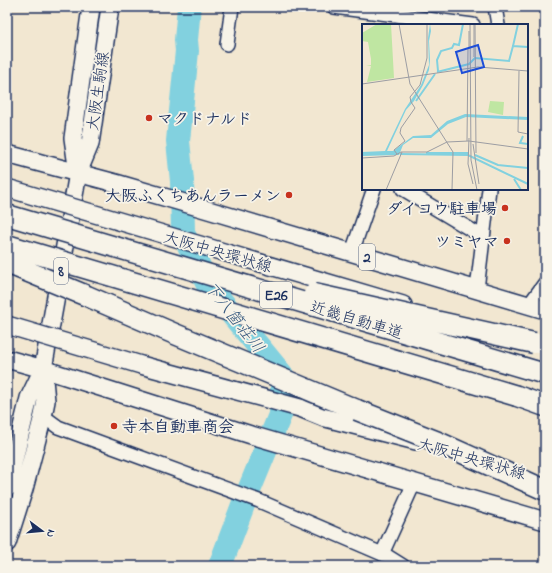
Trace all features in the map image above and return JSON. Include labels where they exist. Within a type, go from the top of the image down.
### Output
[{"type":"highway","name":"近畿自動車道","points":[[7,215],[545,374]]},
{"type":"highway","name":"近畿自動車道","points":[[7,245],[545,403]]},
{"type":"highway","points":[[7,263],[357,410],[438,442],[545,490]]},
{"type":"highway","points":[[218,277],[295,289],[545,346]]},
{"type":"highway","points":[[517,396],[545,406]]},
{"type":"main road","name":"大阪生駒線","points":[[78,173],[73,138],[91,7]]},
{"type":"main road","name":"大阪生駒線","points":[[7,543],[24,489],[46,401],[44,369],[78,173],[90,144],[110,7]]},
{"type":"main road","name":"2","points":[[7,154],[188,204],[537,307]]},
{"type":"main road","name":"大阪中央環状線","points":[[7,188],[545,346]]},
{"type":"main road","name":"大阪中央環状線","points":[[7,325],[142,365],[300,408],[322,416],[466,454],[545,479]]},
{"type":"main road","points":[[7,359],[44,369],[251,435],[545,521]]},
{"type":"main road","name":"大阪生駒線","points":[[7,488],[29,398],[44,369]]},
{"type":"main road","points":[[492,462],[545,490]]},
{"type":"street","points":[[228,44],[232,7]]},
{"type":"street","points":[[334,7],[422,22],[456,24]]},
{"type":"street","points":[[496,7],[498,24]]},
{"type":"street","points":[[352,252],[374,190]]},
{"type":"street","points":[[405,190],[483,237]]},
{"type":"street","points":[[477,289],[489,190]]},
{"type":"street","points":[[537,307],[545,283]]},
{"type":"street","points":[[43,416],[58,427],[259,501],[384,559],[403,566]]},
{"type":"street","points":[[384,559],[414,483]]},
{"type":"waterway","name":"下八箇荘川","points":[[189,7],[186,40],[187,51],[178,141],[182,181],[183,233],[208,285],[282,375],[282,410],[220,566]]},
{"type":"place","name":"マクドナルド","points":[[149,118]]},
{"type":"place","name":"大阪ふくちあんラーメン","points":[[289,195]]},
{"type":"place","name":"ダイコウ駐車場","points":[[505,208]]},
{"type":"place","name":"ツミヤマ","points":[[507,241]]},
{"type":"place","name":"寺本自動車商会","points":[[114,426]]}]
